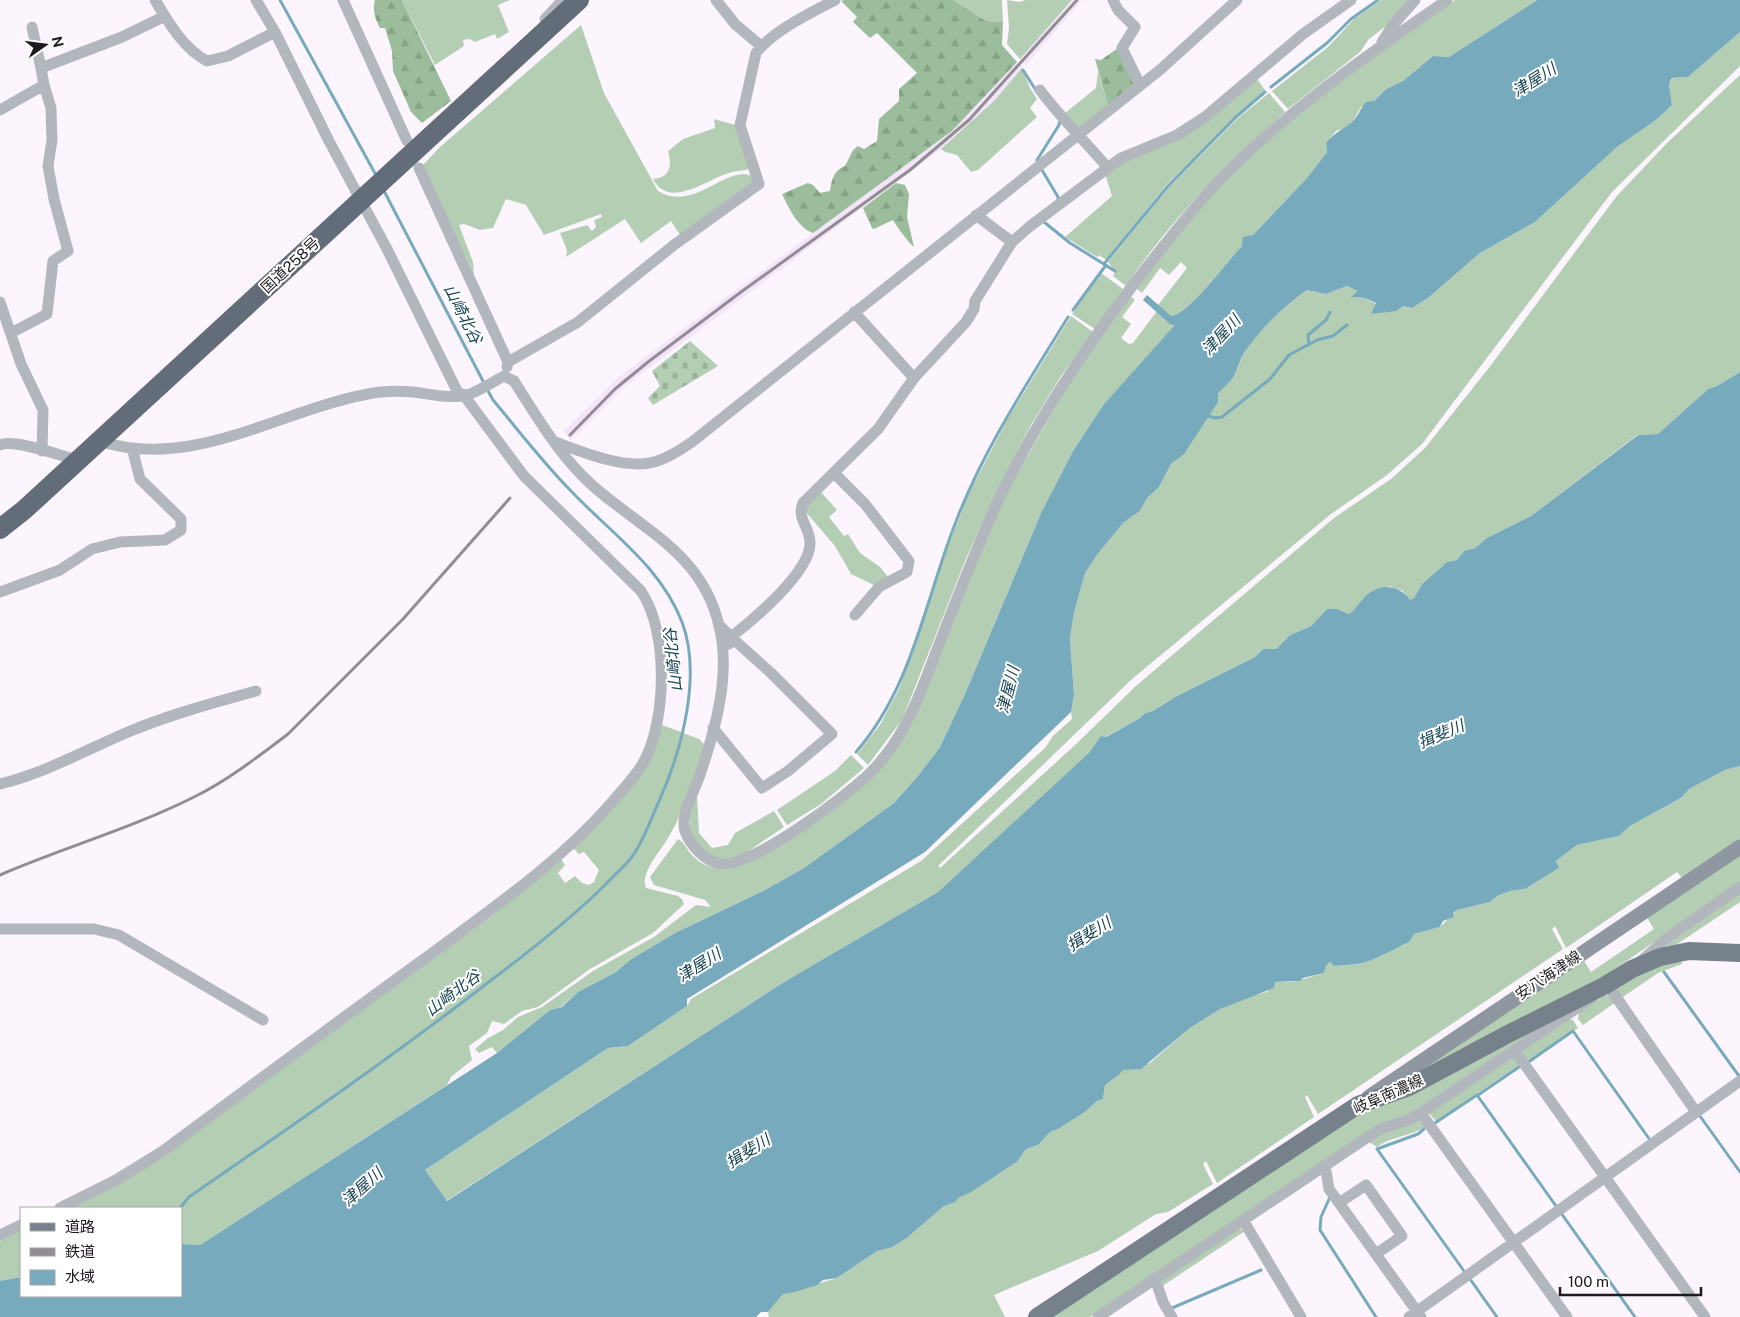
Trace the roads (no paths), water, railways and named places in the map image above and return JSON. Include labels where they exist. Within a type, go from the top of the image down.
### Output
[{"type":"highway","name":"国道258号","points":[[0,529],[99,441],[579,0]]},
{"type":"main road","name":"安八海津線","points":[[1358,1105],[1740,847]]},
{"type":"main road","name":"岐阜南濃線","points":[[1037,1317],[1358,1105],[1408,1087],[1605,985],[1632,969],[1660,957],[1689,951],[1740,953]]},
{"type":"street","points":[[155,0],[174,31],[194,54],[207,61],[228,56],[276,32]]},
{"type":"street","points":[[62,1207],[116,1180],[163,1151],[492,909],[559,856],[626,786],[641,767],[649,752],[654,736],[658,704],[660,650],[658,632],[647,600],[630,580],[524,476],[464,394],[364,197],[285,56],[276,32],[256,0]]},
{"type":"street","points":[[343,0],[407,141]]},
{"type":"street","points":[[552,26],[545,19],[563,0]]},
{"type":"street","points":[[716,0],[734,24],[761,46]]},
{"type":"street","points":[[508,362],[578,322],[674,245],[759,184],[740,125],[752,64],[756,53],[761,46],[806,15],[835,0]]},
{"type":"street","points":[[1113,0],[1118,10],[1135,27],[1122,48],[1140,85]]},
{"type":"street","points":[[1219,0],[1225,11]]},
{"type":"street","points":[[554,441],[584,452],[629,463],[653,462],[668,456],[692,442],[1140,85],[1237,0]]},
{"type":"street","points":[[724,658],[728,654],[731,637],[763,612],[798,571],[809,554],[810,542],[808,531],[802,521],[800,510],[803,503],[835,474],[878,429],[914,378],[966,322],[974,309],[975,301],[1012,242],[1107,167],[1129,154],[1177,135],[1206,117],[1303,34],[1351,0]]},
{"type":"street","points":[[1378,48],[1393,25],[1415,0]]},
{"type":"street","points":[[504,376],[514,381],[554,441],[590,484],[656,533],[698,575],[710,598],[720,626],[724,658],[714,728],[684,824],[691,844],[705,858],[723,864],[747,858],[819,813],[874,770],[898,738],[921,692],[969,565],[1004,489],[1037,427],[1098,333],[1182,223],[1237,162],[1291,115],[1378,48],[1447,0]]},
{"type":"street","points":[[41,68],[122,37],[165,16]]},
{"type":"street","points":[[11,333],[47,314],[53,261],[68,252],[54,199],[48,166],[52,140],[51,108],[44,85],[32,27]]},
{"type":"street","points":[[0,110],[44,85]]},
{"type":"street","points":[[1040,90],[1054,110],[1079,134],[1107,167]]},
{"type":"street","points":[[99,441],[132,448],[176,450],[200,445],[263,426],[315,407],[377,392],[464,394],[504,376],[508,362],[419,168]]},
{"type":"street","points":[[976,215],[1012,242]]},
{"type":"street","points":[[0,302],[21,364],[43,410],[42,451]]},
{"type":"street","points":[[854,312],[914,378]]},
{"type":"street","points":[[0,445],[5,442],[28,445],[42,451],[78,460]]},
{"type":"street","points":[[0,592],[60,570],[92,549],[120,542],[165,540],[181,530],[181,519],[140,479],[132,448]]},
{"type":"street","points":[[835,474],[865,504],[909,561],[907,572],[879,587],[855,615]]},
{"type":"street","points":[[714,728],[762,788],[788,771],[832,734],[770,672],[720,626]]},
{"type":"street","points":[[0,784],[58,764],[128,732],[174,714],[256,691]]},
{"type":"street","points":[[1632,969],[1666,938],[1740,888]]},
{"type":"street","points":[[0,929],[94,929],[119,934],[263,1020]]},
{"type":"street","points":[[1098,1317],[1380,1129],[1409,1120],[1421,1113],[1585,1005],[1605,985],[1696,1112]]},
{"type":"street","points":[[1515,1051],[1705,1317]]},
{"type":"street","points":[[1325,1165],[1329,1189],[1376,1254],[1416,1315],[1514,1242],[1740,1081]]},
{"type":"street","points":[[1421,1113],[1567,1317]]},
{"type":"street","points":[[1339,1203],[1366,1185],[1402,1236],[1376,1254]]},
{"type":"street","points":[[1242,1220],[1301,1317]]},
{"type":"street","points":[[0,1235],[20,1225]]},
{"type":"street","points":[[1155,1278],[1172,1317]]},
{"type":"water","points":[[1537,0],[1740,0],[1740,32],[1688,77],[1672,78],[1669,84],[1672,105],[1656,120],[1617,147],[1535,222],[1480,253],[1428,298],[1412,308],[1403,306],[1396,311],[1371,314],[1376,303],[1365,298],[1351,297],[1358,291],[1347,286],[1326,294],[1307,290],[1266,325],[1242,356],[1233,378],[1218,394],[1218,402],[1184,454],[1171,464],[1159,487],[1147,498],[1140,511],[1123,523],[1085,573],[1074,613],[1070,638],[1074,695],[1071,712],[925,852],[687,999],[687,1006],[628,1046],[608,1048],[425,1170],[447,1201],[784,982],[938,892],[1089,753],[1101,736],[1106,737],[1140,718],[1145,713],[1153,711],[1175,697],[1255,657],[1263,649],[1276,649],[1290,635],[1311,626],[1327,609],[1337,609],[1349,614],[1369,594],[1375,590],[1387,587],[1400,590],[1410,600],[1414,598],[1422,584],[1447,562],[1457,560],[1464,551],[1475,548],[1487,538],[1531,516],[1638,435],[1658,434],[1708,389],[1717,386],[1740,372],[1740,766],[1725,770],[1689,789],[1681,798],[1630,826],[1619,836],[1577,845],[1556,861],[1559,868],[1525,889],[1510,891],[1497,896],[1490,902],[1457,910],[1453,913],[1454,917],[1443,921],[1440,927],[1414,934],[1409,942],[1371,960],[1358,964],[1334,966],[1330,962],[1326,966],[1324,973],[1303,978],[1300,981],[1275,982],[1274,988],[1220,1009],[1190,1028],[1141,1069],[1123,1070],[1105,1085],[1103,1099],[1097,1101],[1085,1112],[1058,1129],[1050,1132],[1038,1145],[1026,1149],[1017,1162],[971,1192],[958,1198],[955,1202],[944,1206],[908,1237],[892,1247],[877,1251],[837,1278],[823,1280],[817,1285],[783,1294],[768,1312],[761,1312],[756,1317],[0,1317],[0,1281],[20,1277],[20,1297],[182,1297],[182,1244],[200,1245],[497,1053],[550,1010],[562,1007],[578,992],[616,972],[630,960],[675,933],[765,890],[804,868],[894,803],[940,747],[965,694],[1042,511],[1073,451],[1104,404],[1175,325],[1170,324],[1143,300],[1147,295],[1171,316],[1178,314],[1187,307],[1242,246],[1243,237],[1253,235],[1306,179],[1327,152],[1326,143],[1352,122],[1366,102],[1374,101],[1386,89],[1403,81],[1433,56],[1449,57]]},
{"type":"waterway","name":"山崎北谷","points":[[280,0],[377,177]]},
{"type":"waterway","points":[[1271,87],[1327,43],[1351,19],[1378,0]]},
{"type":"waterway","points":[[1023,70],[1037,92]]},
{"type":"waterway","points":[[1104,264],[1168,186],[1236,117],[1265,92]]},
{"type":"waterway","points":[[1037,160],[1059,125],[1060,120]]},
{"type":"waterway","points":[[1042,170],[1058,197],[1058,202]]},
{"type":"waterway","name":"山崎北谷","points":[[383,189],[484,383]]},
{"type":"waterway","points":[[1044,222],[1070,243],[1115,271]]},
{"type":"waterway","points":[[1073,310],[1106,265]]},
{"type":"waterway","points":[[1309,345],[1308,335],[1326,320],[1330,312]]},
{"type":"waterway","points":[[856,752],[875,727],[891,700],[904,672],[944,553],[979,470],[1022,392],[1068,317]]},
{"type":"waterway","points":[[1205,415],[1215,418],[1222,417],[1270,379],[1289,355],[1317,340],[1333,336],[1347,325]]},
{"type":"waterway","name":"山崎北谷","points":[[181,1207],[189,1197],[419,1035],[524,955],[595,895],[636,851],[644,837],[676,758],[687,712],[690,665],[688,643],[682,622],[673,602],[648,567],[552,470],[493,400],[487,389]]},
{"type":"waterway","points":[[1664,972],[1739,1076]]},
{"type":"waterway","points":[[1527,1063],[1573,1031],[1650,1140]]},
{"type":"waterway","points":[[1478,1095],[1519,1067]]},
{"type":"waterway","points":[[1435,1123],[1477,1095],[1556,1206]]},
{"type":"waterway","points":[[1700,1116],[1740,1172]]},
{"type":"waterway","points":[[1424,1129],[1418,1134],[1377,1149],[1464,1271]]},
{"type":"waterway","points":[[1330,1197],[1321,1217],[1320,1230],[1376,1317]]},
{"type":"waterway","points":[[1563,1212],[1561,1213],[1635,1317]]},
{"type":"waterway","points":[[1172,1308],[1261,1270]]},
{"type":"waterway","points":[[1470,1279],[1497,1317]]},
{"type":"railway","points":[[570,435],[615,389],[648,362],[910,170],[969,120],[1077,0]]},
{"type":"railway","points":[[0,875],[148,818],[196,796],[220,783],[266,751],[288,734],[403,619],[510,498]]},
{"type":"water label","name":"津屋川","points":[[1534,80]]},
{"type":"water label","name":"津屋川","points":[[1221,335]]},
{"type":"water label","name":"津屋川","points":[[1008,690]]},
{"type":"water label","name":"揖斐川","points":[[1441,734]]},
{"type":"water label","name":"揖斐川","points":[[1089,934]]},
{"type":"water label","name":"津屋川","points":[[699,965]]},
{"type":"water label","name":"揖斐川","points":[[748,1151]]},
{"type":"water label","name":"津屋川","points":[[362,1187]]}]
